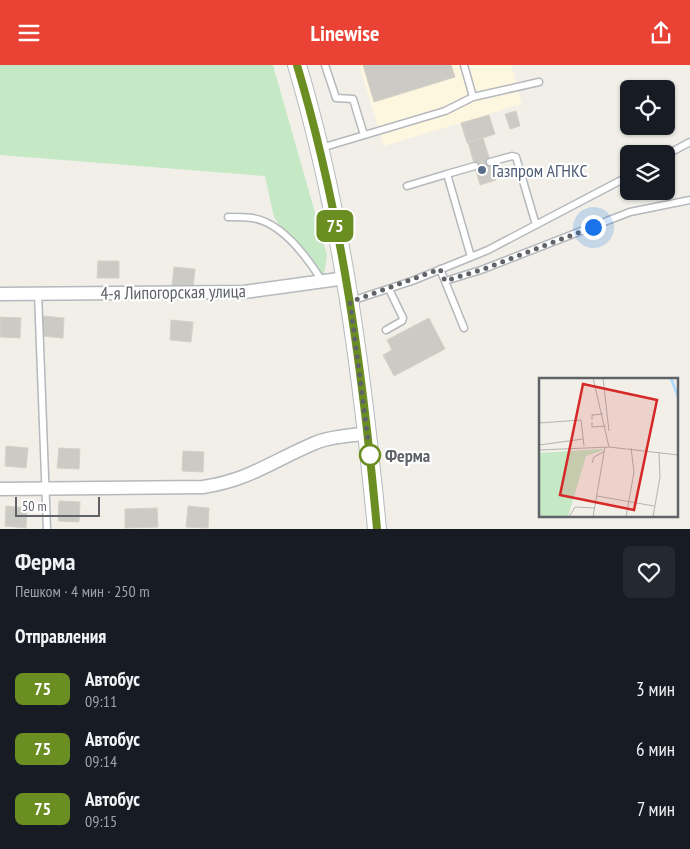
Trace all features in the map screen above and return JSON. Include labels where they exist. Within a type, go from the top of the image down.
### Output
[{"type":"street","points":[[297,65],[320,148],[346,278],[368,433],[377,529]]},
{"type":"street","name":"4-я Липогорская улица","points":[[0,294],[244,292],[346,278]]},
{"type":"street","points":[[0,489],[203,487],[229,483],[271,466],[316,442],[368,433]]},
{"type":"lane","points":[[325,65],[336,98],[353,99],[364,135]]},
{"type":"lane","points":[[464,65],[473,97]]},
{"type":"lane","points":[[320,148],[445,111],[473,97],[539,82]]},
{"type":"lane","points":[[675,150],[690,143]]},
{"type":"lane","points":[[490,162],[512,156],[516,157],[536,225]]},
{"type":"lane","points":[[407,186],[475,166]]},
{"type":"lane","points":[[447,174],[471,257]]},
{"type":"lane","points":[[350,302],[471,257],[620,181]]},
{"type":"lane","points":[[445,281],[481,270],[630,213],[690,200]]},
{"type":"lane","points":[[228,217],[253,218],[274,228],[310,261],[322,281]]},
{"type":"lane","points":[[440,269],[464,328]]},
{"type":"lane","points":[[386,330],[398,324],[403,317],[389,289]]},
{"type":"lane","points":[[38,293],[47,529]]},
{"type":"shaded area","points":[[359,65],[511,65],[522,104],[384,146]]},
{"type":"green space","points":[[0,65],[273,65],[327,255],[324,276],[298,255],[274,217],[265,176],[0,155]]},
{"type":"building","points":[[363,65],[451,65],[455,77],[374,102]]},
{"type":"building","points":[[516,111],[520,126],[510,129],[505,114]]},
{"type":"building","points":[[489,115],[495,134],[467,143],[461,123]]},
{"type":"building","points":[[483,138],[496,180],[480,185],[468,142]]},
{"type":"building","points":[[98,261],[119,261],[119,278],[97,278]]},
{"type":"building","points":[[174,267],[195,269],[193,289],[172,287]]},
{"type":"building","points":[[43,316],[64,318],[63,338],[41,336]]},
{"type":"building","points":[[0,317],[21,318],[20,338],[0,337]]},
{"type":"building","points":[[429,318],[445,349],[394,376],[383,355],[392,350],[387,340]]},
{"type":"building","points":[[171,320],[193,322],[191,342],[170,340]]},
{"type":"building","points":[[6,446],[28,448],[26,468],[5,466]]},
{"type":"building","points":[[59,448],[80,449],[79,469],[57,468]]},
{"type":"building","points":[[183,451],[204,452],[203,472],[182,471]]},
{"type":"building","points":[[59,501],[80,502],[79,522],[58,521]]},
{"type":"building","points":[[6,506],[27,508],[26,528],[5,526]]},
{"type":"building","points":[[188,506],[209,508],[208,528],[186,527]]},
{"type":"building","points":[[157,508],[158,527],[125,528],[125,509]]},
{"type":"bus line","name":"75","points":[[297,65],[315,126],[350,302],[368,433],[377,529]]},
{"type":"place","name":"Газпром АГНКС","points":[[482,170]]},
{"type":"place","name":"Ферма","points":[[370,455]]},
{"type":"route","points":[[370,455],[350,302],[412,281],[440,269],[445,281],[481,270],[593,227]]}]
